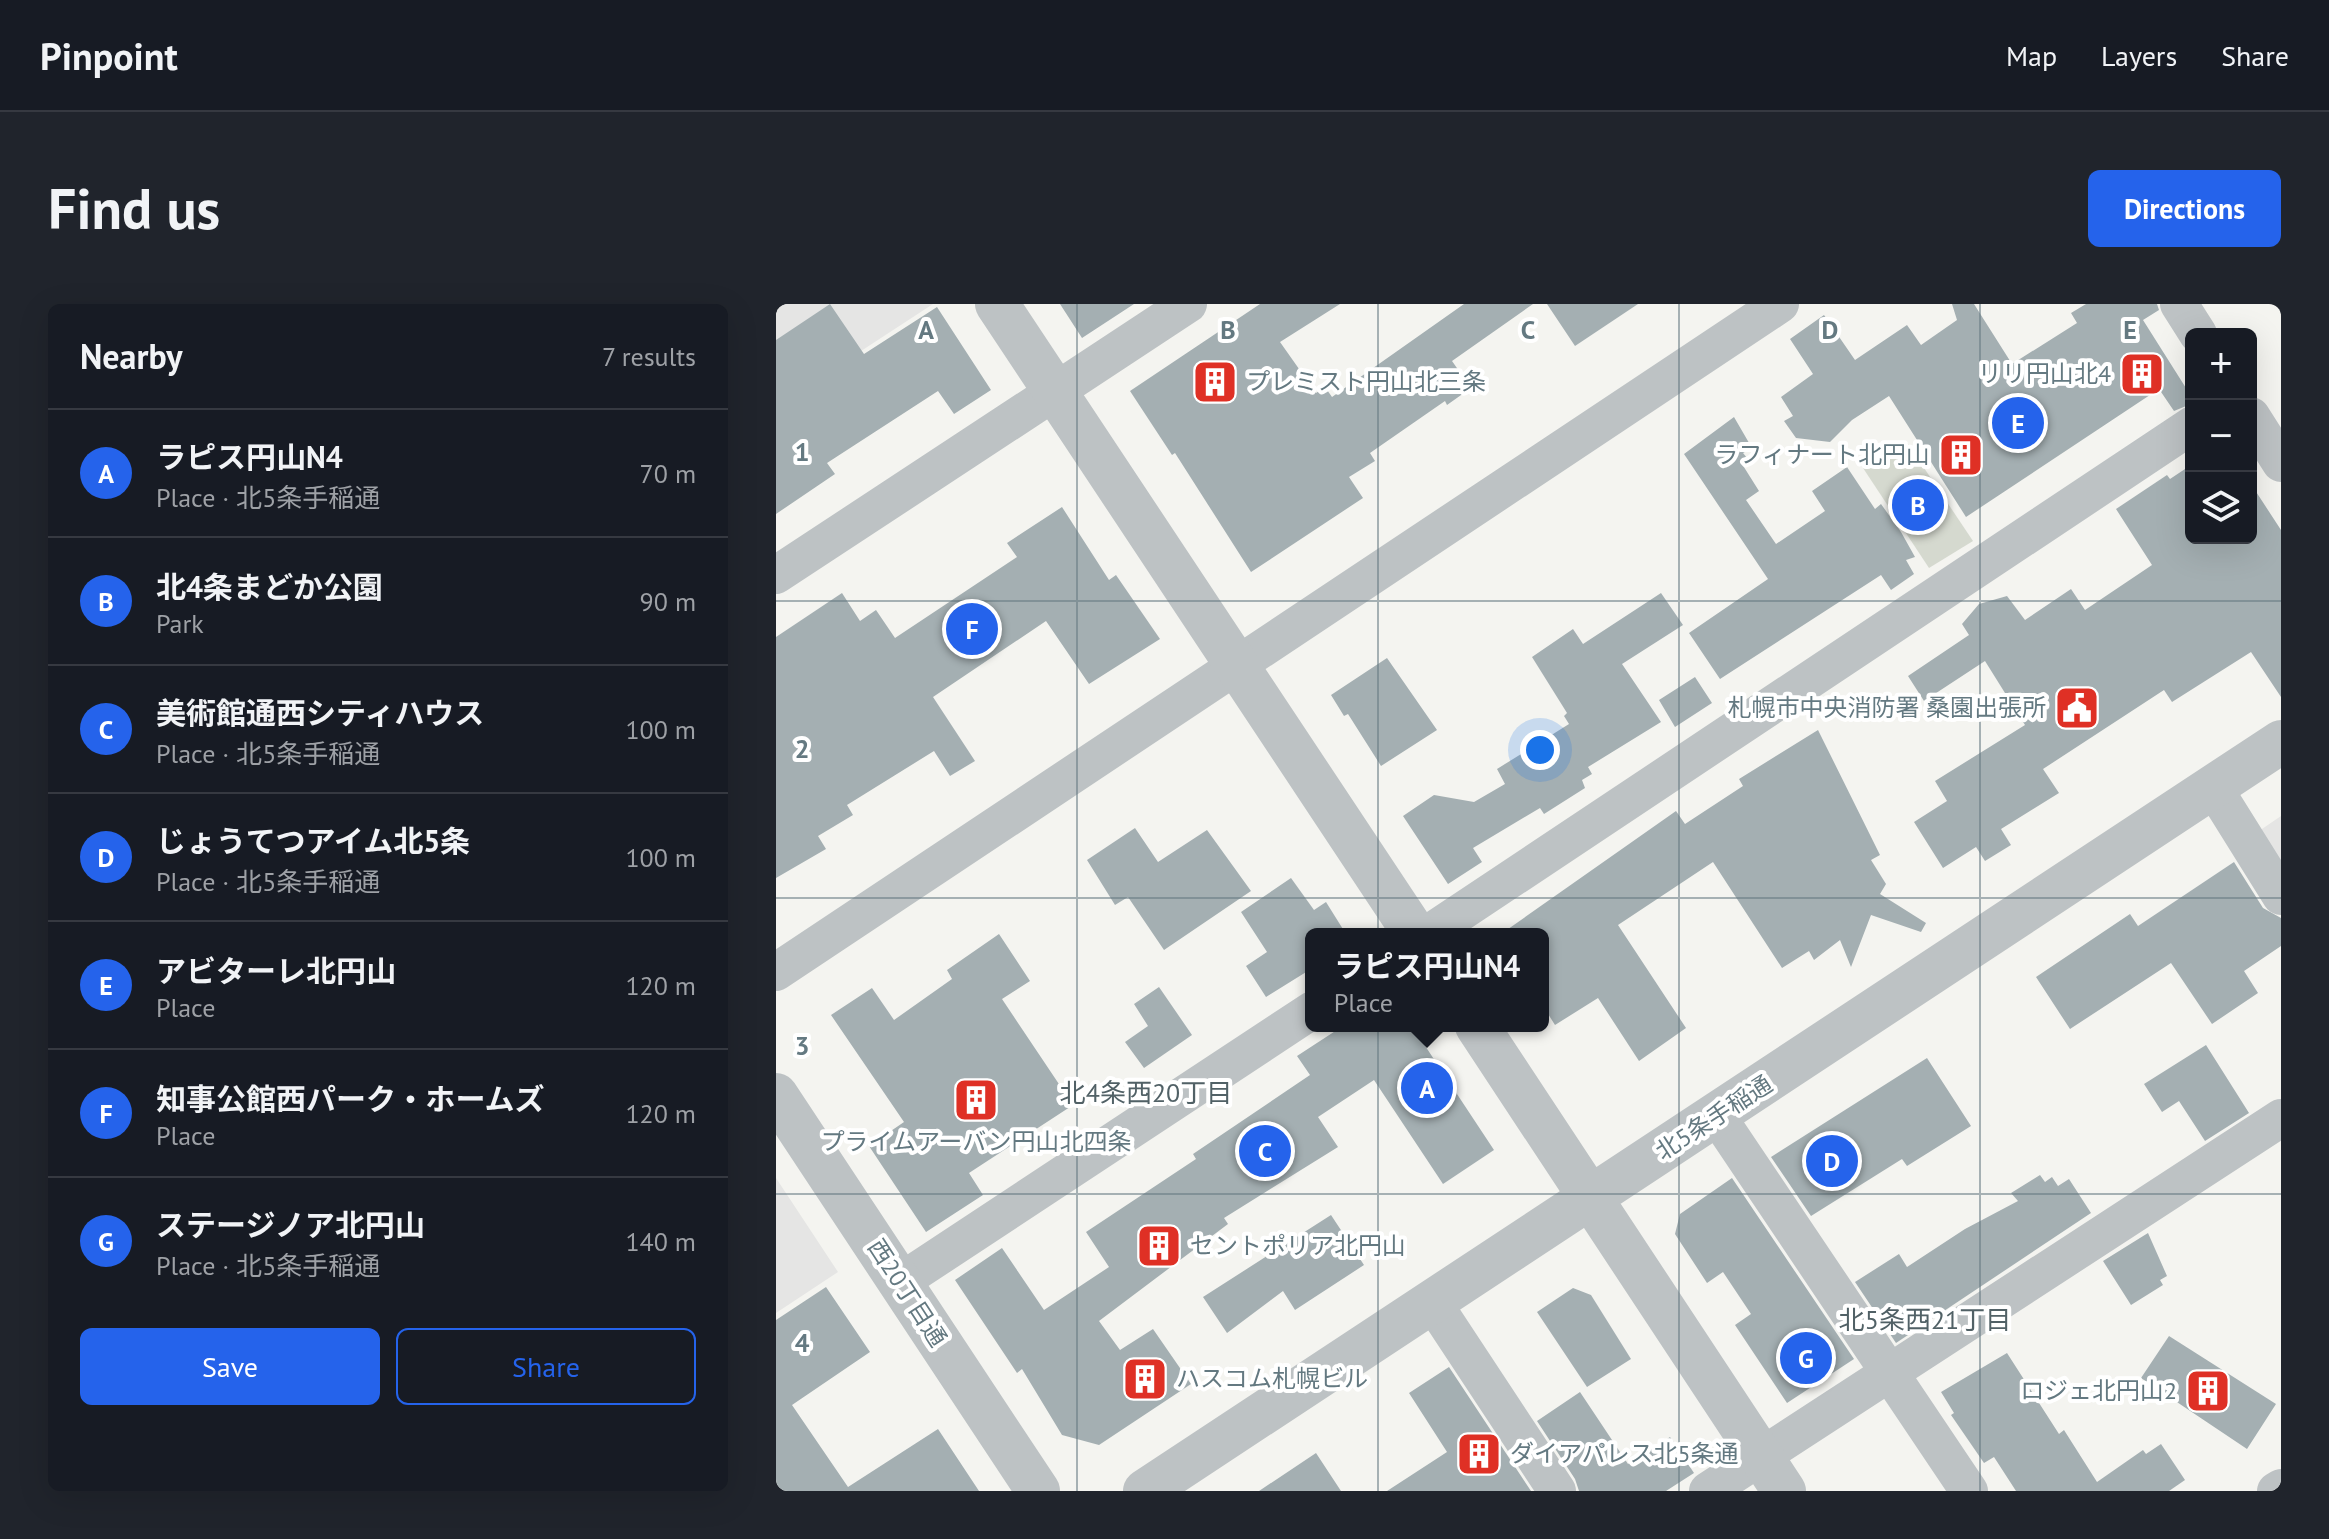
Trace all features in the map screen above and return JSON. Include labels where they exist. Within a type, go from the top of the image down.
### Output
[{"type":"street","points":[[997,304],[1411,928]]},
{"type":"street","points":[[776,575],[1188,304]]},
{"type":"street","points":[[776,972],[1780,304]]},
{"type":"street","points":[[2179,304],[2194,328]]},
{"type":"street","points":[[2257,425],[2281,463]]},
{"type":"street","points":[[1437,928],[2185,430]]},
{"type":"street","name":"北5条手稲通","points":[[1145,1491],[2281,742]]},
{"type":"street","points":[[2213,787],[2281,896]]},
{"type":"street","points":[[900,1282],[1305,1015]]},
{"type":"street","points":[[1481,1032],[1784,1491]]},
{"type":"street","name":"西20丁目通","points":[[776,1095],[1038,1491]]},
{"type":"street","points":[[1717,1116],[1969,1491]]},
{"type":"street","points":[[1708,1491],[2281,1118]]},
{"type":"street","points":[[1433,1303],[1557,1491]]},
{"type":"shaded area","points":[[776,304],[933,304],[789,398],[776,378]]},
{"type":"shaded area","points":[[1906,441],[1973,541],[1929,568],[1863,468]]},
{"type":"shaded area","points":[[2281,816],[2281,862],[2259,831]]},
{"type":"shaded area","points":[[776,1178],[838,1272],[776,1313]]},
{"type":"building","points":[[830,304],[864,354],[937,307],[991,390],[954,414],[938,391],[827,463],[835,474],[776,514],[776,340]]},
{"type":"building","points":[[1060,304],[1134,304],[1082,338]]},
{"type":"building","points":[[1260,304],[1340,304],[1280,342],[1316,393],[1325,387],[1332,397],[1464,304],[1533,304],[1452,361],[1471,388],[1447,405],[1445,401],[1370,453],[1375,461],[1349,477],[1363,498],[1251,572],[1175,453],[1172,455],[1130,391]]},
{"type":"building","points":[[1547,304],[1638,304],[1575,346]]},
{"type":"building","points":[[1952,304],[1974,304],[2012,364],[2077,323],[2071,313],[2086,304],[2157,304],[2159,310],[2143,320],[2185,386],[2185,406],[2174,411],[2159,389],[1966,517],[1889,396],[1852,420],[1830,442],[1796,438],[1784,421],[1793,416],[1781,397],[1813,374],[1790,339],[1824,315],[1855,360],[1907,325],[1921,345],[1957,320]]},
{"type":"building","points":[[1734,417],[1752,448],[1743,453],[1748,459],[1742,464],[1759,491],[1746,500],[1776,544],[1825,511],[1812,491],[1847,467],[1875,509],[1881,504],[1915,557],[1906,560],[1914,574],[1891,590],[1881,575],[1720,679],[1689,633],[1768,579],[1684,454]]},
{"type":"building","points":[[2185,469],[2185,544],[2257,544],[2257,493],[2281,530],[2281,697],[2251,652],[2172,702],[2164,690],[2043,769],[2059,793],[2001,829],[2011,845],[1985,861],[1976,847],[1943,868],[1914,822],[1947,801],[1935,781],[2025,725],[1985,661],[1924,701],[1908,676],[1969,635],[1962,624],[1979,604],[2007,596],[2025,620],[2071,589],[2085,610],[2152,565],[2116,509],[2167,475],[2170,479]]},
{"type":"building","points":[[1062,507],[1109,580],[1116,575],[1160,639],[1089,684],[1046,621],[933,697],[975,761],[950,776],[934,751],[847,805],[853,815],[818,836],[826,849],[776,878],[776,637],[842,593],[860,621],[876,610],[895,638],[1017,557],[1007,543]]},
{"type":"building","points":[[1661,593],[1683,625],[1622,664],[1661,722],[1588,767],[1592,774],[1582,780],[1585,788],[1544,814],[1540,808],[1473,848],[1482,862],[1448,884],[1403,816],[1434,795],[1474,802],[1505,784],[1497,769],[1569,724],[1564,716],[1567,713],[1532,657],[1573,629],[1583,644]]},
{"type":"building","points":[[1387,658],[1437,730],[1381,766],[1348,714],[1344,716],[1331,695]]},
{"type":"building","points":[[1695,677],[1712,703],[1675,727],[1659,700]]},
{"type":"building","points":[[1818,730],[1880,855],[1871,860],[1886,884],[1880,894],[1926,923],[1921,932],[1871,915],[1851,967],[1840,940],[1814,960],[1809,951],[1782,968],[1713,862],[1618,925],[1686,1028],[1639,1061],[1598,998],[1555,1025],[1549,1016],[1549,928],[1510,928],[1676,811],[1685,824],[1743,786],[1739,779]]},
{"type":"building","points":[[1135,828],[1158,862],[1207,830],[1251,891],[1164,950],[1128,897],[1115,905],[1087,860]]},
{"type":"building","points":[[2234,862],[2263,908],[2281,918],[2281,946],[2244,971],[2258,993],[2212,1024],[2171,963],[2070,1029],[2036,977],[2130,914],[2138,926]]},
{"type":"building","points":[[1291,878],[1314,910],[1326,902],[1342,928],[1305,928],[1305,973],[1266,997],[1246,966],[1267,952],[1241,912]]},
{"type":"building","points":[[999,934],[1030,981],[1002,999],[1073,1105],[969,1173],[983,1195],[926,1232],[869,1146],[904,1122],[831,1015],[872,988],[894,1020],[952,979],[947,970]]},
{"type":"building","points":[[1159,987],[1192,1035],[1144,1068],[1125,1042],[1148,1026],[1134,1004]]},
{"type":"building","points":[[1334,1032],[1416,1032],[1494,1150],[1443,1184],[1374,1080],[1318,1117],[1338,1147],[1224,1218],[1228,1224],[1099,1321],[1120,1350],[1153,1329],[1191,1384],[1099,1445],[1062,1435],[1022,1369],[1017,1373],[955,1280],[1002,1248],[1044,1310],[1109,1267],[1086,1232],[1196,1159],[1193,1154],[1310,1075],[1297,1056]]},
{"type":"building","points":[[2206,1045],[2249,1113],[2205,1141],[2179,1101],[2162,1112],[2144,1084]]},
{"type":"building","points":[[1927,1058],[1971,1126],[1907,1166],[1902,1159],[1811,1216],[1771,1157]]},
{"type":"building","points":[[2040,1175],[2045,1182],[2052,1177],[2058,1186],[2069,1179],[2091,1213],[1896,1343],[1855,1282],[1899,1254],[1907,1267],[1965,1229],[2018,1201],[2011,1193]]},
{"type":"building","points":[[1732,1178],[1854,1359],[1787,1403],[1735,1325],[1751,1314],[1723,1272],[1707,1283],[1675,1234],[1680,1214]]},
{"type":"building","points":[[1331,1215],[1364,1265],[1295,1310],[1283,1291],[1227,1333],[1203,1297]]},
{"type":"building","points":[[2148,1233],[2167,1276],[2160,1280],[2163,1285],[2131,1305],[2103,1261]]},
{"type":"building","points":[[826,1287],[870,1352],[792,1405],[848,1487],[938,1429],[979,1491],[776,1491],[776,1320]]},
{"type":"building","points":[[1573,1288],[1591,1295],[1631,1359],[1587,1387],[1537,1312]]},
{"type":"building","name":"ロジェ北円山2","points":[[2169,1336],[2276,1404],[2247,1449],[2141,1378]]},
{"type":"building","points":[[2007,1353],[2059,1434],[2064,1430],[2097,1482],[2143,1450],[2146,1454],[2161,1444],[2185,1480],[2169,1491],[2016,1491],[1994,1457],[1984,1463],[1951,1415],[1954,1413],[1941,1392]]},
{"type":"building","points":[[1449,1367],[1531,1491],[1387,1491],[1447,1452],[1409,1393]]},
{"type":"building","points":[[1580,1392],[1628,1464],[1670,1437],[1694,1473],[1666,1491],[1579,1491],[1575,1479],[1537,1421]]},
{"type":"building","points":[[1316,1453],[1341,1491],[1259,1491]]},
{"type":"place","name":"リリ円山北4","points":[[2142,374]]},
{"type":"place","name":"プレミスト円山北三条","points":[[1215,382]]},
{"type":"place","name":"アビターレ北円山","points":[[2018,423]]},
{"type":"place","name":"ラフィナート北円山","points":[[1961,455]]},
{"type":"place","name":"北4条まどか公園","points":[[1918,505]]},
{"type":"place","name":"知事公館西パーク・ホームズ","points":[[972,629]]},
{"type":"place","name":"札幌市中央消防署 桑園出張所","points":[[2077,708]]},
{"type":"place","name":"ラピス円山N4","points":[[1427,1088]]},
{"type":"place","name":"プライムアーバン円山北四条","points":[[976,1100]]},
{"type":"place","name":"美術館通西シティハウス","points":[[1265,1151]]},
{"type":"place","name":"じょうてつアイム北5条","points":[[1832,1161]]},
{"type":"place","name":"セントポリア北円山","points":[[1159,1246]]},
{"type":"place","name":"ステージノア北円山","points":[[1806,1358]]},
{"type":"place","name":"ハスコム札幌ビル","points":[[1145,1379]]},
{"type":"place","name":"ロジェ北円山2","points":[[2208,1391]]},
{"type":"place","name":"ダイアパレス北5条通","points":[[1479,1454]]},
{"type":"district","name":"北4条西20丁目","points":[[1146,1093]]},
{"type":"district","name":"北5条西21丁目","points":[[1925,1320]]}]
